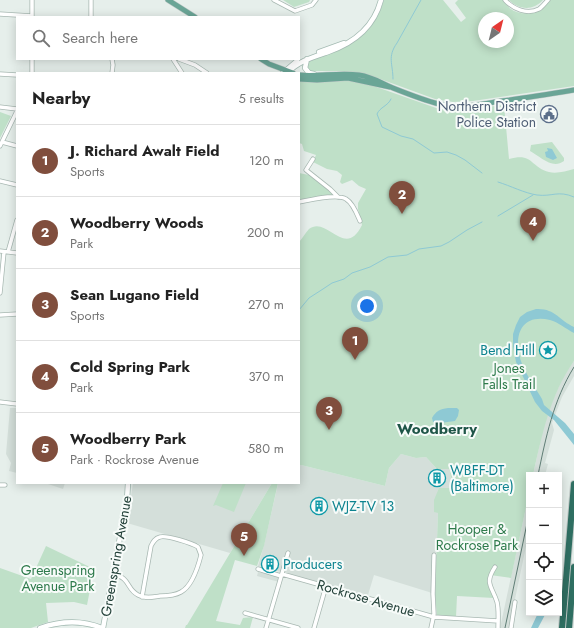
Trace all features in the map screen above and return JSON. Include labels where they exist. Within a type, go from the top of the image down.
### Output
[{"type":"highway","points":[[569,628],[568,602],[574,484]]},
{"type":"highway","points":[[562,628],[574,567]]},
{"type":"main road","points":[[168,0],[174,2],[193,16]]},
{"type":"main road","points":[[286,72],[307,59],[346,45],[356,39],[374,18],[381,0]]},
{"type":"main road","points":[[286,72],[304,57],[345,42],[363,32]]},
{"type":"main road","points":[[307,59],[304,67],[306,71],[317,75]]},
{"type":"main road","points":[[263,60],[286,72]]},
{"type":"main road","points":[[300,74],[359,75],[371,78],[391,87],[446,106],[458,106],[574,90]]},
{"type":"main road","points":[[300,79],[317,80],[348,78],[385,87],[391,87]]},
{"type":"main road","name":"Greenspring Avenue","points":[[102,628],[127,500],[128,484]]},
{"type":"main road","points":[[40,628],[69,622],[82,623],[102,628]]},
{"type":"street","points":[[0,14],[32,16],[32,0]]},
{"type":"street","points":[[91,0],[91,16]]},
{"type":"street","points":[[274,0],[294,11],[312,5],[316,0]]},
{"type":"street","points":[[505,0],[517,10],[529,12],[539,9],[548,0]]},
{"type":"street","points":[[32,60],[32,72]]},
{"type":"street","points":[[112,60],[112,72]]},
{"type":"street","points":[[174,60],[181,72]]},
{"type":"street","points":[[182,60],[195,65],[206,72]]},
{"type":"street","points":[[0,74],[16,75]]},
{"type":"street","points":[[0,107],[16,110]]},
{"type":"street","points":[[16,112],[1,144],[16,146]]},
{"type":"street","points":[[313,159],[306,170],[333,191],[338,197]]},
{"type":"street","points":[[0,181],[16,185]]},
{"type":"street","points":[[300,202],[338,197],[346,198],[353,207],[360,221]]},
{"type":"street","points":[[0,293],[4,252],[16,222]]},
{"type":"street","points":[[4,252],[16,253]]},
{"type":"street","points":[[0,315],[16,314]]},
{"type":"street","points":[[0,402],[16,404]]},
{"type":"street","points":[[0,485],[5,485]]},
{"type":"street","points":[[113,574],[124,578],[128,582],[132,591],[142,597],[151,598],[180,593],[186,588],[192,578],[201,555],[200,549],[195,545],[162,536],[154,540],[151,546],[142,597]]},
{"type":"street","points":[[266,628],[288,553]]},
{"type":"street","points":[[431,628],[434,617],[434,555]]},
{"type":"street","points":[[495,567],[489,577],[489,580],[490,589],[497,602],[498,628]]},
{"type":"street","name":"Rockrose Avenue","points":[[258,569],[326,586],[434,617],[498,621]]},
{"type":"street","points":[[314,628],[326,586]]},
{"type":"street","points":[[511,628],[515,602]]},
{"type":"street","points":[[245,614],[298,628]]},
{"type":"shaded area","points":[[574,361],[574,376],[562,397],[552,423],[554,430],[545,463],[548,464],[546,472],[534,472],[542,433],[550,406],[565,373]]},
{"type":"shaded area","points":[[10,408],[16,408],[16,473],[9,471],[11,463],[6,454]]},
{"type":"shaded area","points":[[401,454],[416,458],[426,457],[437,469],[449,469],[453,488],[438,513],[435,595],[374,575],[368,595],[258,566],[278,484],[300,484],[300,466],[385,486],[389,468]]},
{"type":"shaded area","points":[[48,484],[65,484],[63,489]]},
{"type":"shaded area","points":[[133,484],[271,484],[230,553],[127,523]]},
{"type":"shaded area","points":[[526,507],[526,546],[509,628],[500,628]]},
{"type":"shaded area","points":[[258,572],[281,577],[279,582],[257,576]]},
{"type":"green space","points":[[283,0],[310,0],[309,2],[294,7]]},
{"type":"green space","points":[[384,0],[443,0],[461,22],[466,18],[455,3],[458,0],[503,0],[513,11],[526,13],[538,9],[550,0],[574,0],[574,86],[473,101],[453,102],[435,99],[372,76],[337,71],[308,70],[306,65],[308,61],[345,47],[364,34],[372,25]]},
{"type":"green space","points":[[509,0],[543,0],[535,6],[526,8],[517,6]]},
{"type":"green space","points":[[300,80],[349,80],[368,84],[439,109],[462,110],[504,105],[509,159],[523,157],[543,170],[552,173],[574,169],[574,361],[553,401],[534,472],[526,472],[526,507],[511,578],[490,575],[494,598],[457,596],[456,617],[437,615],[435,595],[438,513],[434,512],[434,500],[439,488],[453,488],[449,469],[437,469],[426,457],[416,458],[401,454],[389,468],[385,486],[300,466],[300,241],[309,229],[316,226],[322,227],[343,238],[349,238],[356,235],[362,225],[358,203],[366,189],[359,186],[352,180],[342,184],[340,182],[342,175],[337,171],[327,169],[313,162],[316,155],[304,151],[302,144],[300,143]]},
{"type":"green space","points":[[0,112],[11,116],[0,138]]},
{"type":"green space","points":[[552,142],[564,158],[564,161],[555,164],[551,163],[530,151],[531,145]]},
{"type":"green space","points":[[300,173],[309,175],[335,195],[300,200]]},
{"type":"green space","points":[[223,484],[246,484],[234,512],[216,505],[213,506]]},
{"type":"green space","points":[[271,484],[278,484],[264,546],[257,566],[235,560],[216,621],[240,625],[243,618],[253,617],[250,628],[185,628]]},
{"type":"green space","name":"Greenspring Avenue Park","points":[[46,546],[94,569],[87,605],[74,602],[46,603],[48,622],[31,628],[0,628],[0,568],[31,579]]},
{"type":"water","points":[[547,148],[552,149],[557,158],[553,160],[546,157],[545,152],[548,151]]},
{"type":"water","points":[[536,309],[548,310],[574,327],[574,333],[550,320],[539,319],[531,321],[521,330],[518,338],[518,346],[522,364],[544,405],[565,423],[574,434],[574,445],[554,420],[542,411],[535,402],[516,362],[513,346],[513,334],[516,325],[520,317],[527,312]]},
{"type":"water","points":[[448,408],[457,408],[459,410],[455,421],[440,423],[433,422],[432,418],[437,412]]},
{"type":"water","points":[[537,616],[544,616],[538,628],[531,628]]},
{"type":"pier","points":[[574,477],[574,575],[562,594],[563,566],[566,552],[570,510],[569,496],[572,479]]},
{"type":"waterway","points":[[393,79],[391,61],[392,52],[421,0]]},
{"type":"waterway","points":[[391,99],[377,114],[382,127],[401,136],[413,139],[434,153],[447,152],[456,155],[482,173]]},
{"type":"waterway","points":[[498,182],[537,195],[564,194],[574,197]]},
{"type":"waterway","points":[[498,216],[533,195]]},
{"type":"waterway","points":[[300,309],[309,298],[332,283],[344,279],[352,273],[370,267],[388,257],[407,255],[419,249],[441,246],[482,222]]},
{"type":"tram line","points":[[539,472],[547,433],[555,406],[574,367]]},
{"type":"tram line","points":[[505,628],[526,528]]},
{"type":"place","name":"Northern District Police Station","points":[[549,114]]},
{"type":"place","name":"Woodberry Woods","points":[[402,214]]},
{"type":"place","name":"Cold Spring Park","points":[[533,241]]},
{"type":"place","name":"Bend Hill","points":[[548,350]]},
{"type":"place","name":"J. Richard Awalt Field","points":[[355,360]]},
{"type":"place","name":"Sean Lugano Field","points":[[329,430]]},
{"type":"place","name":"WBFF-DT (Baltimore)","points":[[437,478]]},
{"type":"place","name":"WJZ-TV 13","points":[[319,506]]},
{"type":"place","name":"Woodberry Park","points":[[244,556]]},
{"type":"place","name":"Producers","points":[[270,564]]},
{"type":"district","name":"Woodberry","points":[[437,429]]},
{"type":"park label","name":"Jones Falls Trail","points":[[509,376]]},
{"type":"park label","name":"Hooper & Rockrose Park","points":[[477,538]]}]
